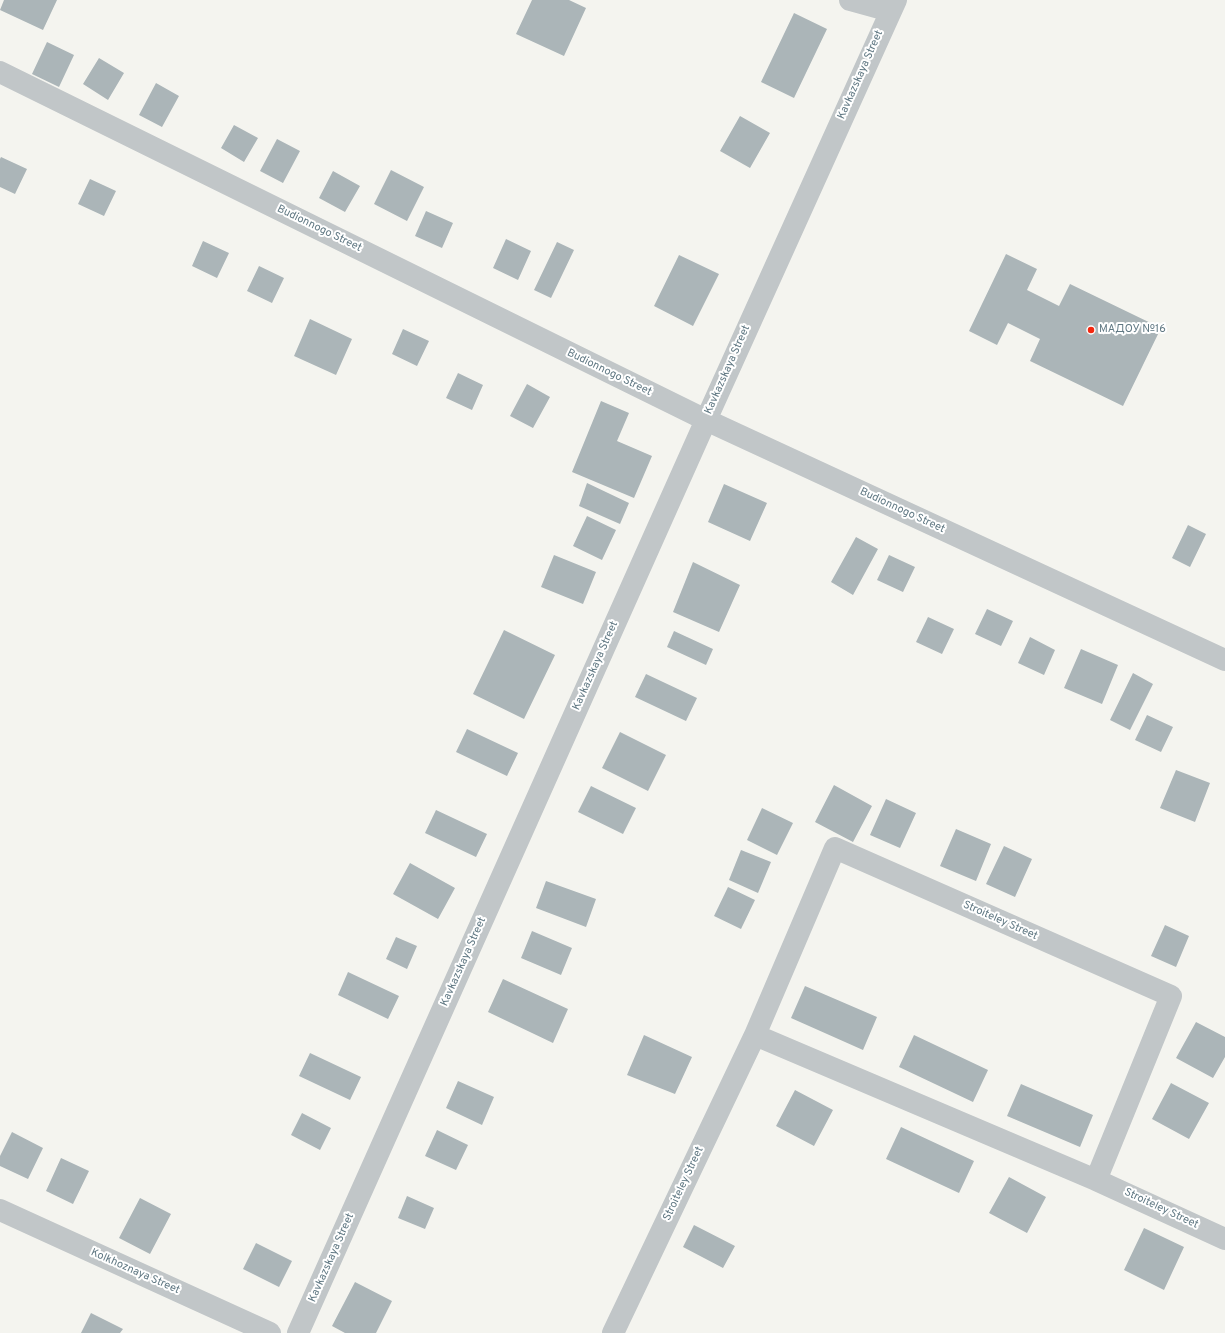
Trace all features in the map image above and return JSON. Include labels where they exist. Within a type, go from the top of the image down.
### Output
[{"type":"street","points":[[850,0],[893,6]]},
{"type":"street","name":"Kavkazskaya Street","points":[[298,1333],[706,420],[893,6]]},
{"type":"street","name":"Budionnogo Street","points":[[0,72],[706,420],[1225,660]]},
{"type":"street","name":"Stroiteley Street","points":[[613,1333],[755,1035],[835,848],[1171,996],[1096,1180]]},
{"type":"street","name":"Stroiteley Street","points":[[755,1035],[1096,1180],[1225,1239]]},
{"type":"street","name":"Kolkhoznaya Street","points":[[0,1210],[270,1333]]},
{"type":"building","points":[[4,0],[57,0],[43,30],[0,10]]},
{"type":"building","points":[[532,0],[569,0],[586,8],[564,56],[516,34]]},
{"type":"building","points":[[794,13],[827,29],[794,98],[761,82]]},
{"type":"building","points":[[47,42],[74,55],[59,87],[32,74]]},
{"type":"building","points":[[99,58],[124,73],[108,100],[83,84]]},
{"type":"building","points":[[156,83],[179,96],[162,127],[139,115]]},
{"type":"building","points":[[740,116],[770,133],[750,168],[720,151]]},
{"type":"building","points":[[234,125],[258,138],[244,162],[221,148]]},
{"type":"building","points":[[277,139],[300,151],[283,183],[260,171]]},
{"type":"building","points":[[1,157],[27,169],[15,194],[0,187]]},
{"type":"building","points":[[391,170],[424,187],[407,221],[374,204]]},
{"type":"building","points":[[333,171],[360,186],[345,212],[319,198]]},
{"type":"building","points":[[90,179],[116,191],[104,216],[78,204]]},
{"type":"building","points":[[426,211],[453,223],[442,248],[415,236]]},
{"type":"building","points":[[506,239],[531,251],[518,280],[493,268]]},
{"type":"building","points":[[203,241],[229,253],[217,278],[192,266]]},
{"type":"building","points":[[557,242],[574,250],[551,298],[534,290]]},
{"type":"building","name":"МАДОУ №16","points":[[1006,254],[1037,269],[1027,290],[1059,306],[1070,284],[1161,328],[1123,406],[1030,361],[1040,339],[1008,323],[997,345],[969,331]]},
{"type":"building","points":[[679,255],[719,274],[693,326],[654,306]]},
{"type":"building","points":[[259,266],[284,278],[272,303],[247,291]]},
{"type":"building","points":[[310,319],[352,339],[336,375],[294,356]]},
{"type":"building","points":[[403,329],[429,341],[417,366],[392,354]]},
{"type":"building","points":[[458,373],[483,385],[472,410],[446,398]]},
{"type":"building","points":[[527,384],[550,397],[533,428],[510,416]]},
{"type":"building","points":[[601,401],[629,413],[617,441],[652,456],[634,498],[572,472]]},
{"type":"building","points":[[587,483],[629,503],[620,524],[579,506]]},
{"type":"building","points":[[724,484],[767,503],[750,541],[708,522]]},
{"type":"building","points":[[587,516],[616,530],[602,560],[573,546]]},
{"type":"building","points":[[1188,525],[1206,534],[1190,567],[1172,558]]},
{"type":"building","points":[[856,537],[878,549],[853,595],[831,582]]},
{"type":"building","points":[[554,555],[596,572],[583,604],[541,587]]},
{"type":"building","points":[[889,555],[915,567],[903,592],[877,580]]},
{"type":"building","points":[[693,562],[740,585],[719,632],[673,612]]},
{"type":"building","points":[[987,609],[1013,621],[1001,646],[975,634]]},
{"type":"building","points":[[928,617],[954,629],[942,654],[916,642]]},
{"type":"building","points":[[504,630],[555,655],[524,719],[473,694]]},
{"type":"building","points":[[674,631],[713,649],[706,665],[667,647]]},
{"type":"building","points":[[1030,637],[1055,650],[1044,675],[1018,663]]},
{"type":"building","points":[[1081,649],[1118,665],[1102,704],[1064,688]]},
{"type":"building","points":[[1133,673],[1153,684],[1130,730],[1110,720]]},
{"type":"building","points":[[646,674],[697,698],[686,721],[635,697]]},
{"type":"building","points":[[1147,715],[1173,727],[1161,752],[1135,740]]},
{"type":"building","points":[[467,729],[518,753],[507,776],[456,752]]},
{"type":"building","points":[[620,732],[666,755],[648,791],[602,768]]},
{"type":"building","points":[[1176,770],[1210,783],[1195,822],[1160,808]]},
{"type":"building","points":[[834,785],[872,806],[853,842],[815,822]]},
{"type":"building","points":[[591,786],[636,808],[623,834],[578,812]]},
{"type":"building","points":[[886,799],[916,813],[900,848],[870,835]]},
{"type":"building","points":[[762,808],[793,823],[777,855],[747,840]]},
{"type":"building","points":[[436,810],[487,834],[476,857],[425,833]]},
{"type":"building","points":[[956,829],[991,844],[976,881],[940,866]]},
{"type":"building","points":[[1004,846],[1032,859],[1015,897],[986,884]]},
{"type":"building","points":[[741,850],[771,862],[758,893],[729,880]]},
{"type":"building","points":[[410,863],[455,888],[438,919],[393,894]]},
{"type":"building","points":[[546,881],[596,899],[586,927],[536,908]]},
{"type":"building","points":[[728,887],[755,900],[741,929],[714,916]]},
{"type":"building","points":[[1165,925],[1189,936],[1176,967],[1151,956]]},
{"type":"building","points":[[532,931],[572,948],[561,975],[521,958]]},
{"type":"building","points":[[396,937],[417,946],[407,969],[386,959]]},
{"type":"building","points":[[348,972],[399,996],[388,1019],[338,995]]},
{"type":"building","points":[[503,979],[568,1009],[553,1043],[488,1012]]},
{"type":"building","points":[[805,986],[877,1017],[863,1050],[791,1018]]},
{"type":"building","points":[[1196,1022],[1225,1037],[1225,1057],[1213,1078],[1176,1058]]},
{"type":"building","points":[[644,1035],[692,1057],[675,1094],[627,1075]]},
{"type":"building","points":[[914,1035],[988,1070],[973,1102],[899,1067]]},
{"type":"building","points":[[310,1053],[361,1077],[350,1100],[299,1076]]},
{"type":"building","points":[[458,1081],[494,1097],[482,1125],[446,1108]]},
{"type":"building","points":[[1171,1083],[1209,1103],[1189,1139],[1152,1119]]},
{"type":"building","points":[[1021,1084],[1093,1115],[1080,1147],[1007,1116]]},
{"type":"building","points":[[795,1090],[833,1110],[814,1146],[776,1126]]},
{"type":"building","points":[[302,1113],[331,1128],[320,1150],[291,1135]]},
{"type":"building","points":[[901,1127],[974,1161],[959,1193],[886,1159]]},
{"type":"building","points":[[437,1130],[468,1145],[456,1170],[425,1156]]},
{"type":"building","points":[[12,1132],[43,1148],[28,1179],[0,1166],[0,1156]]},
{"type":"building","points":[[61,1158],[89,1171],[73,1204],[46,1191]]},
{"type":"building","points":[[1009,1177],[1046,1197],[1027,1233],[989,1213]]},
{"type":"building","points":[[407,1196],[434,1208],[425,1229],[398,1218]]},
{"type":"building","points":[[140,1198],[171,1214],[150,1254],[119,1238]]},
{"type":"building","points":[[694,1225],[735,1246],[723,1268],[683,1247]]},
{"type":"building","points":[[1144,1228],[1184,1247],[1164,1290],[1124,1270]]},
{"type":"building","points":[[256,1243],[292,1261],[279,1287],[243,1269]]},
{"type":"building","points":[[355,1282],[392,1301],[376,1333],[345,1333],[332,1326]]},
{"type":"building","points":[[91,1313],[123,1329],[120,1333],[81,1333]]},
{"type":"place","name":"МАДОУ №16","points":[[1091,330]]}]
